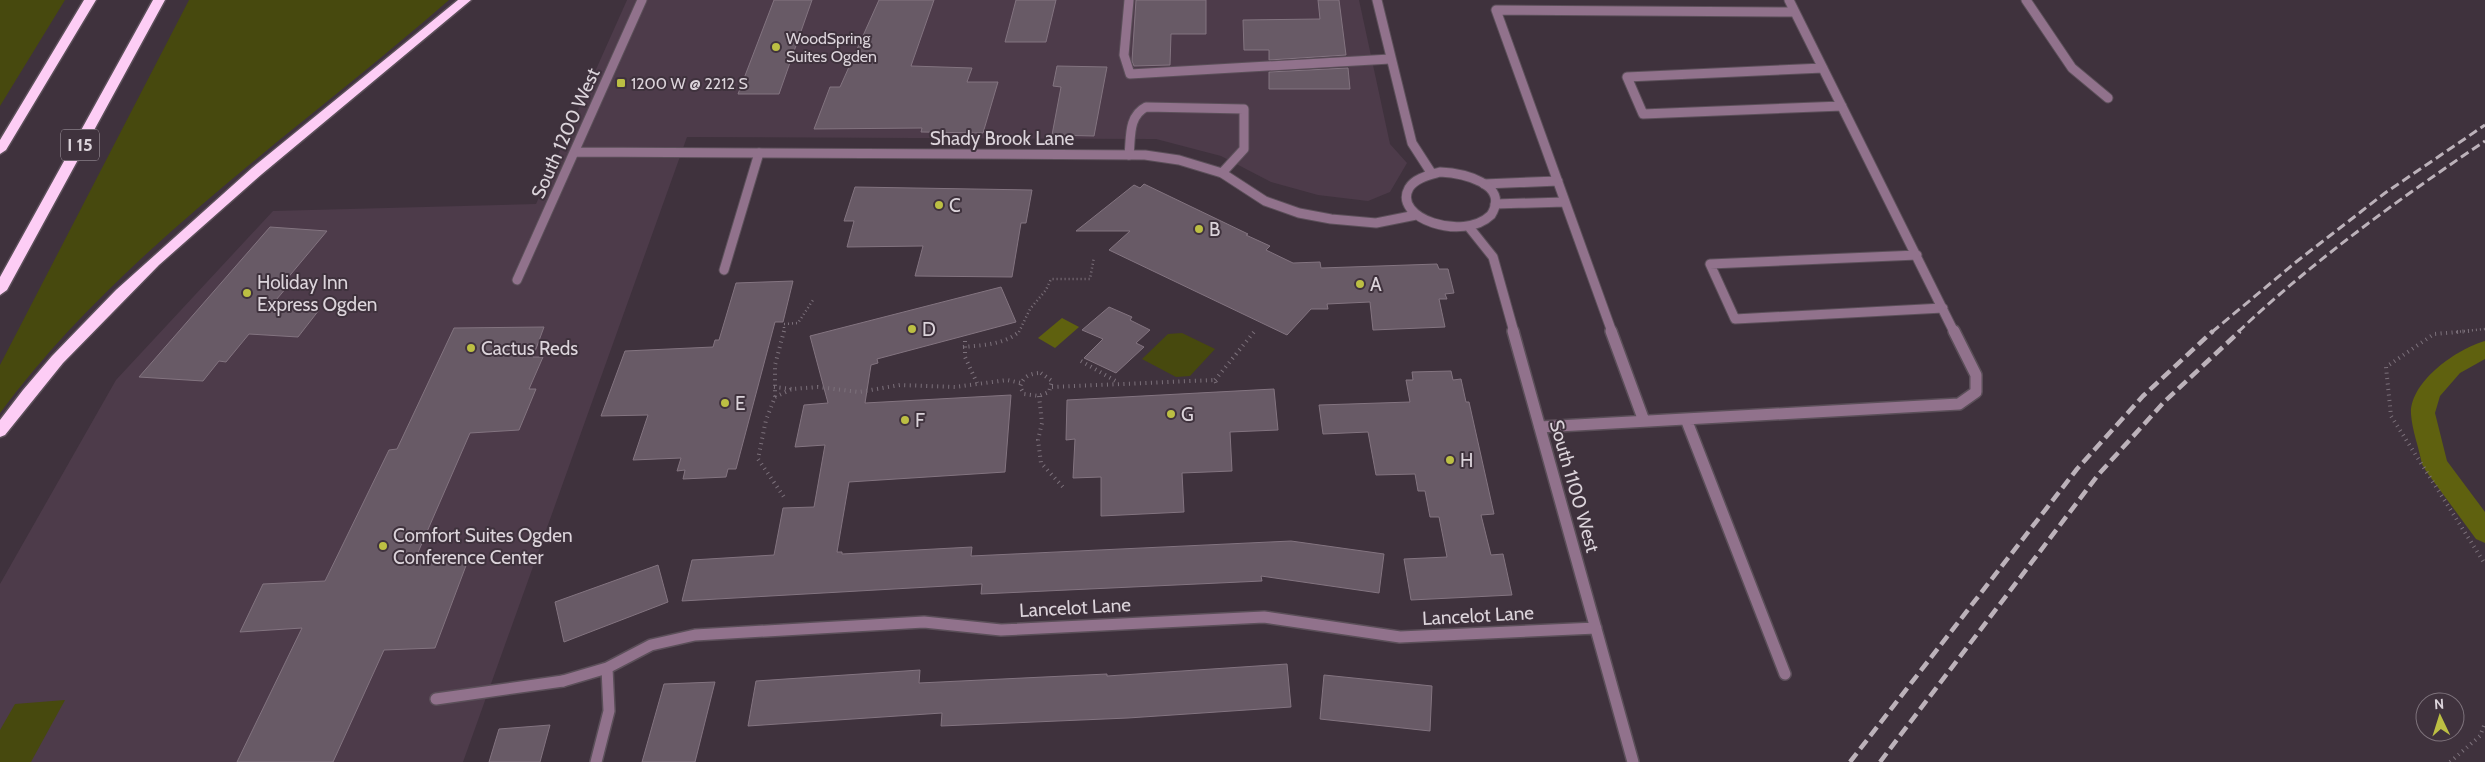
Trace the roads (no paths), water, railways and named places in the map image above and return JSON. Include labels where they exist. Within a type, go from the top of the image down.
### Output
[{"type":"highway","points":[[0,150],[90,0]]},
{"type":"highway","name":"I 15","points":[[0,290],[160,0]]},
{"type":"highway","points":[[0,431],[44,374],[80,333],[182,235],[465,0]]},
{"type":"street","name":"South 1200 West","points":[[517,280],[642,0]]},
{"type":"street","points":[[1129,0],[1124,55],[1130,74],[1390,59]]},
{"type":"street","points":[[1377,0],[1412,143],[1432,174]]},
{"type":"street","points":[[1540,427],[1959,404],[1976,392],[1976,375],[1789,0]]},
{"type":"street","points":[[2026,0],[2072,68],[2108,98]]},
{"type":"street","points":[[1644,421],[1496,10],[1795,12]]},
{"type":"street","points":[[1823,68],[1627,76],[1644,114],[1842,106]]},
{"type":"street","points":[[1129,155],[1134,115],[1139,109],[1146,107],[1244,109],[1244,149],[1222,173]]},
{"type":"street","name":"Shady Brook Lane","points":[[575,152],[1129,155],[1179,160],[1222,173],[1266,201],[1299,214],[1376,223],[1416,215]]},
{"type":"street","points":[[724,270],[759,153]]},
{"type":"street","points":[[1455,172],[1469,176],[1484,184],[1492,191],[1495,204],[1494,211],[1487,219],[1469,227],[1444,228],[1429,223],[1416,215],[1409,206],[1407,194],[1416,182],[1432,174],[1455,172]]},
{"type":"street","points":[[1484,184],[1558,180]]},
{"type":"street","points":[[1495,204],[1565,202]]},
{"type":"street","name":"South 1100 West","points":[[1469,227],[1493,257],[1634,762]]},
{"type":"street","points":[[1917,255],[1710,264],[1735,319],[1943,308]]},
{"type":"street","points":[[1686,419],[1785,674]]},
{"type":"street","name":"Lancelot Lane","points":[[436,699],[563,681],[607,668],[651,645],[695,635],[924,622],[1001,630],[1264,617],[1400,637],[1596,628]]},
{"type":"street","points":[[596,762],[609,712],[607,668]]},
{"type":"waterway","points":[[2485,349],[2452,367],[2429,393],[2423,413],[2435,464],[2485,532]]},
{"type":"railway","points":[[2212,332],[2296,262],[2385,193],[2485,125]]},
{"type":"railway","points":[[2238,332],[2297,280],[2358,231],[2485,141]]},
{"type":"railway","points":[[1850,762],[2077,469],[2143,396],[2213,331]]},
{"type":"railway","points":[[1880,762],[2098,475],[2165,401],[2240,331]]},
{"type":"place","name":"WoodSpring Suites Ogden","points":[[776,47]]},
{"type":"place","name":"1200 W @ 2212 S","points":[[621,83]]},
{"type":"place","name":"C","points":[[939,205]]},
{"type":"place","name":"B","points":[[1199,229]]},
{"type":"place","name":"A","points":[[1360,284]]},
{"type":"place","name":"Holiday Inn Express Ogden","points":[[247,293]]},
{"type":"place","name":"D","points":[[912,329]]},
{"type":"place","name":"Cactus Reds","points":[[471,348]]},
{"type":"place","name":"E","points":[[725,403]]},
{"type":"place","name":"G","points":[[1171,414]]},
{"type":"place","name":"F","points":[[905,420]]},
{"type":"place","name":"H","points":[[1450,460]]},
{"type":"place","name":"Comfort Suites Ogden Conference Center","points":[[383,546]]}]
